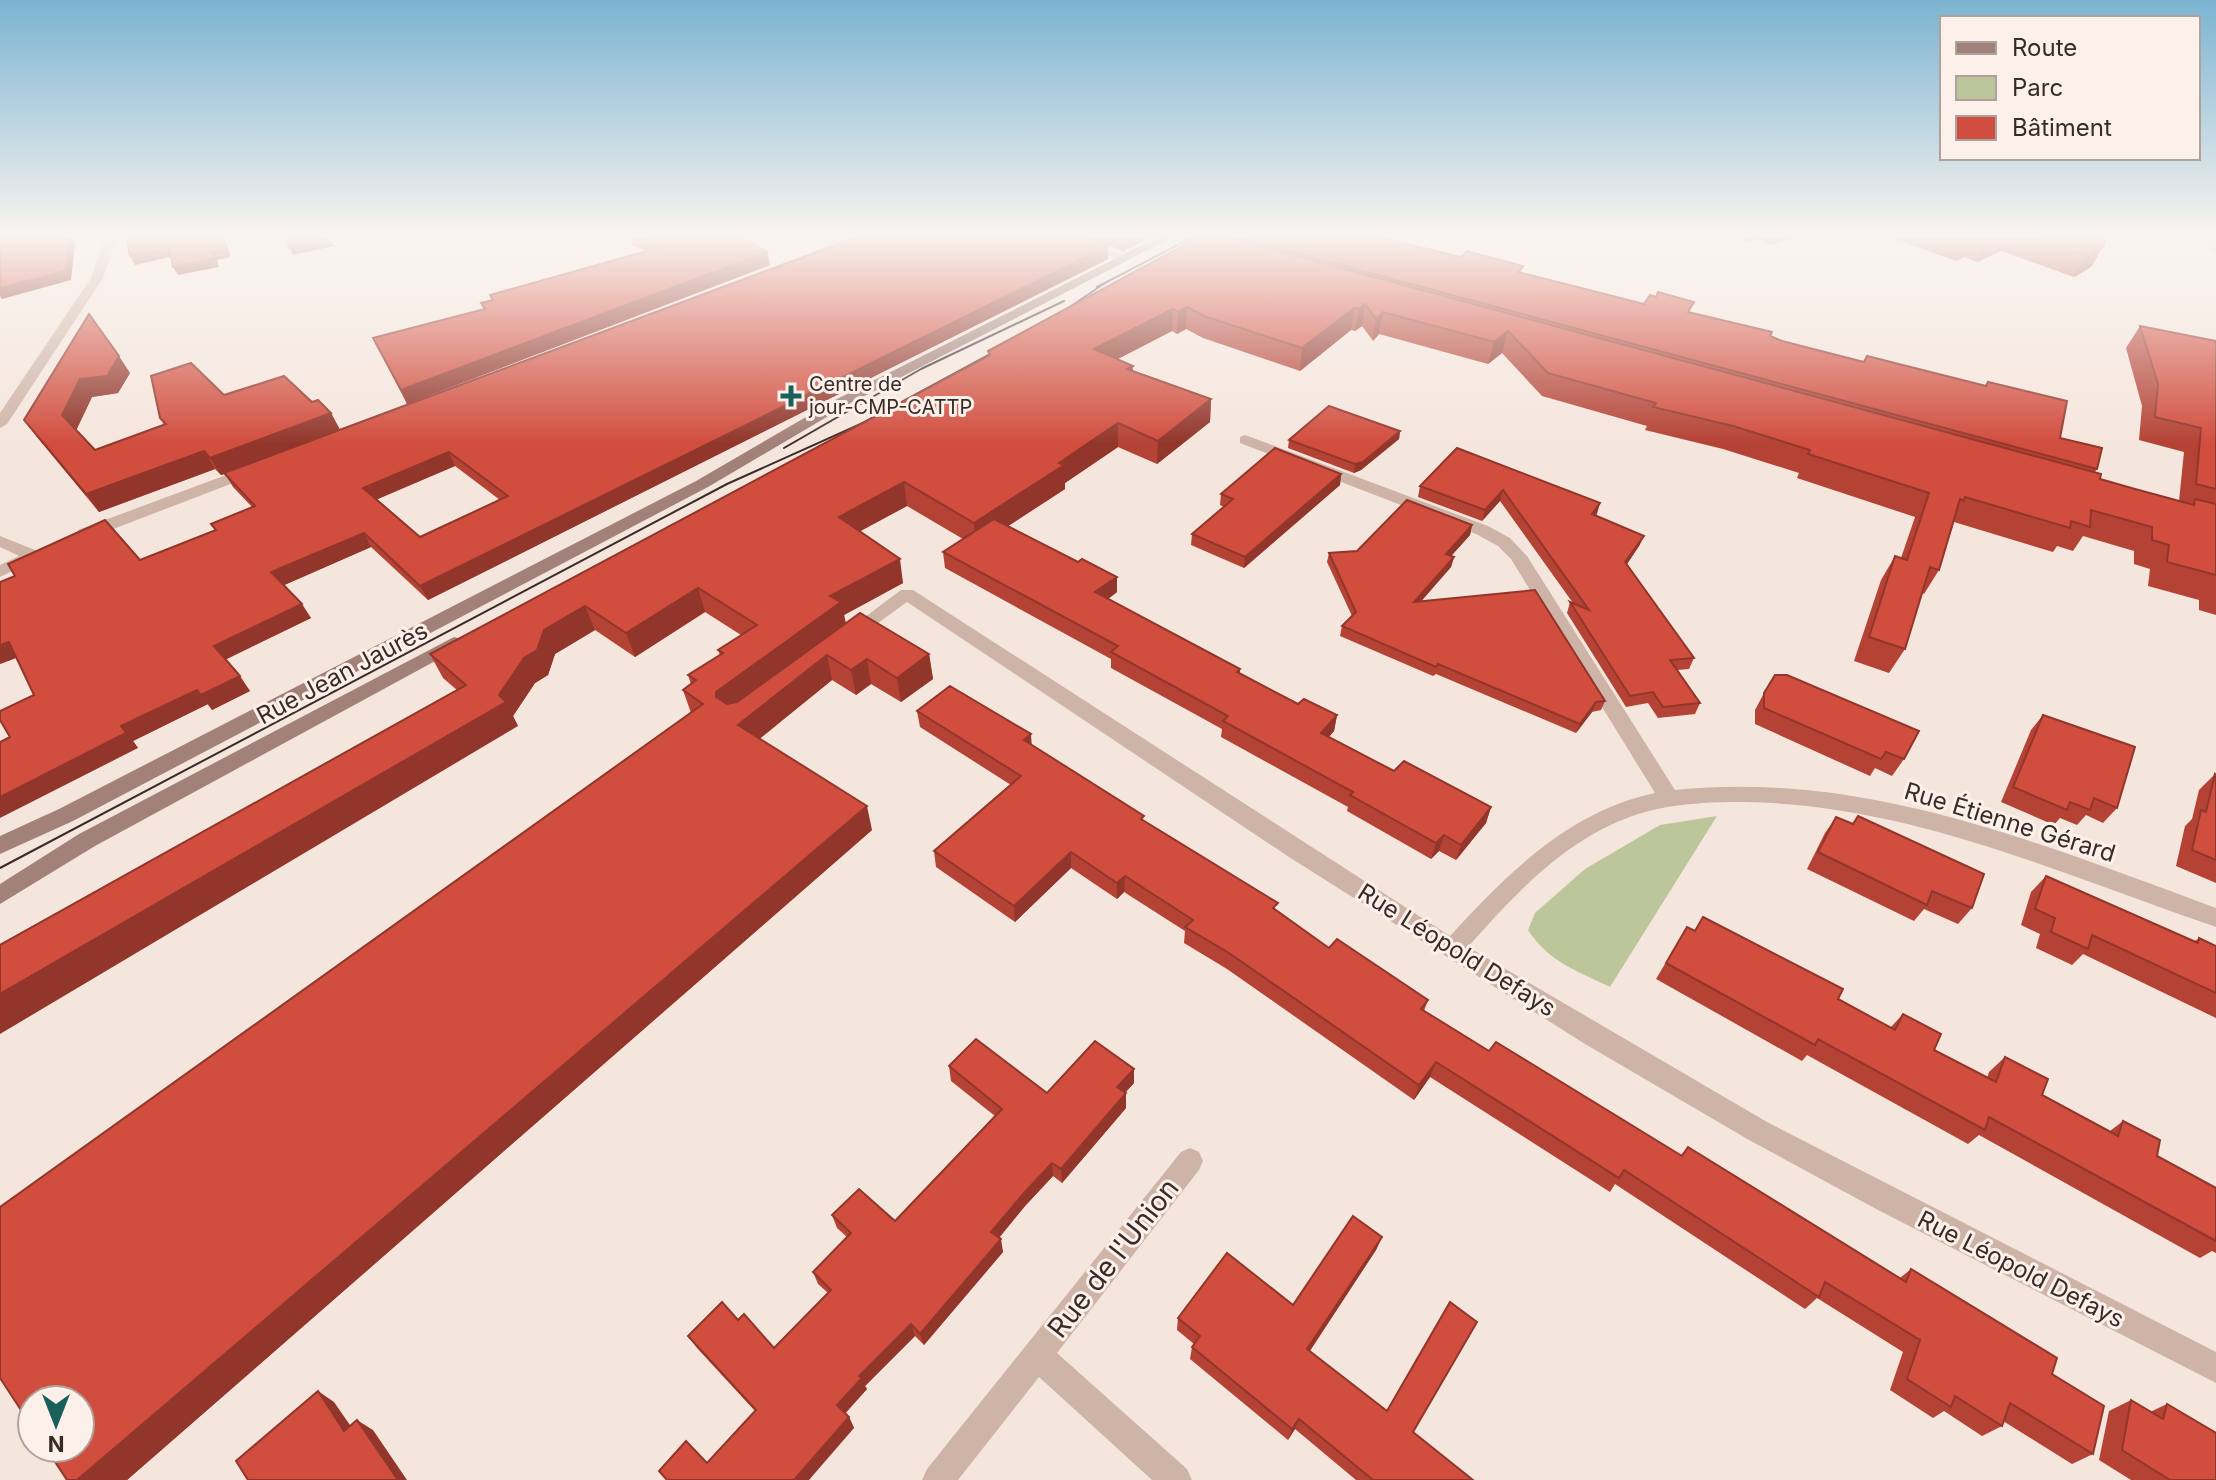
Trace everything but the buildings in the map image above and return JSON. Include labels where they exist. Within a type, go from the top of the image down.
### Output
[{"type":"main road","name":"Rue Jean Jaurès","points":[[0,846],[78,809],[702,484],[842,402],[1031,306]]},
{"type":"main road","name":"Rue Jean Jaurès","points":[[0,895],[87,840],[464,637]]},
{"type":"street","points":[[0,424],[78,306]]},
{"type":"street","points":[[1245,440],[1482,530],[1504,542],[1518,556],[1669,798]]},
{"type":"street","points":[[71,540],[263,466]]},
{"type":"street","points":[[0,541],[40,553],[0,572]]},
{"type":"street","name":"Rue Léopold Defays","points":[[834,648],[907,594],[1214,798],[1711,1105],[1947,1231],[2216,1368]]},
{"type":"street","name":"Rue Étienne Gérard","points":[[1453,948],[1502,894],[1577,835],[1631,807],[1669,798],[1745,793],[1799,796],[1895,813],[2013,844],[2216,918]]},
{"type":"street","name":"Rue de l'Union","points":[[938,1480],[1190,1161]]},
{"type":"street","name":"Rue de l'Union","points":[[1037,1355],[1176,1480]]},
{"type":"green space","points":[[1717,816],[1610,987],[1554,958],[1528,930],[1535,913],[1585,869],[1660,825]]},
{"type":"tram line","points":[[784,448],[921,369],[1053,306]]},
{"type":"tram line","points":[[1052,319],[1071,306]]},
{"type":"tram line","points":[[0,868],[727,484],[865,422],[1007,345]]},
{"type":"place","name":"Centre de jour-CMP-CATTP","points":[[791,396]]}]
